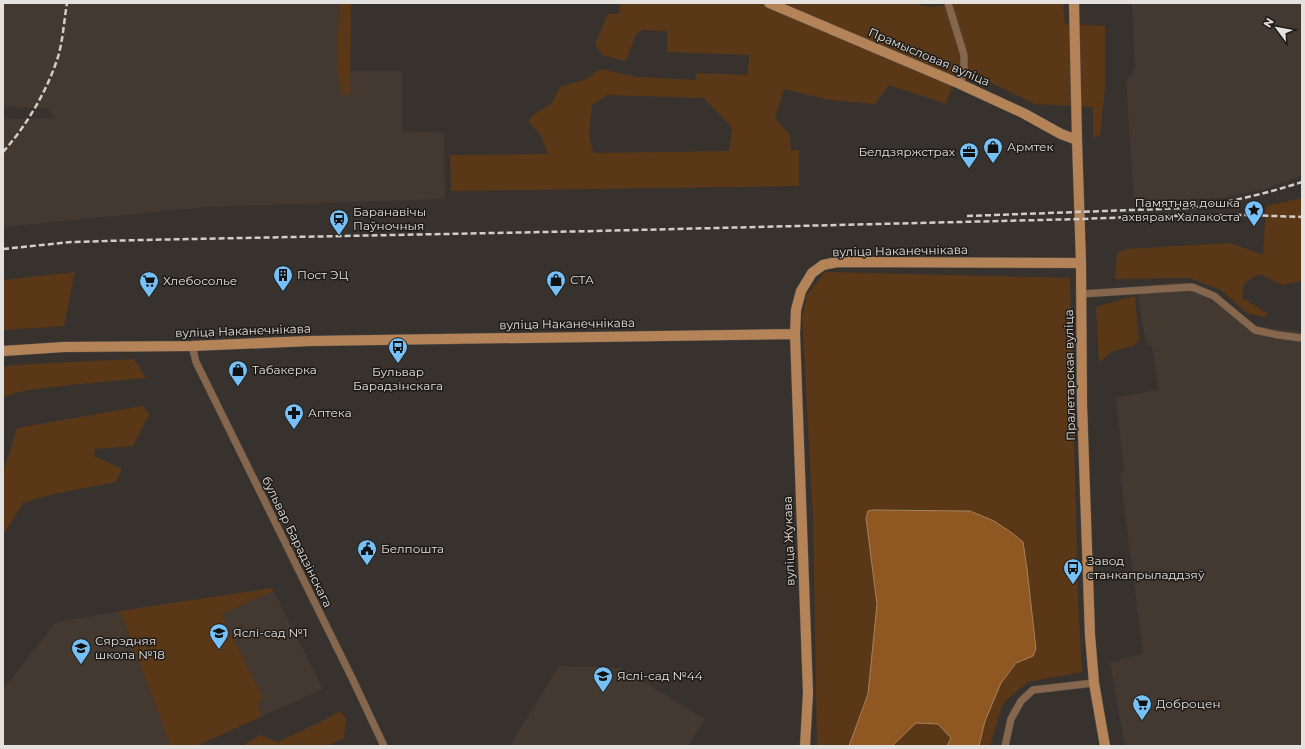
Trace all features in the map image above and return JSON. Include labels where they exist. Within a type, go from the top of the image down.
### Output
[{"type":"main road","name":"Прамысловая вуліца","points":[[769,3],[960,84],[1023,113],[1061,134],[1077,140]]},
{"type":"main road","name":"Пралетарская вуліца","points":[[1074,3],[1081,263],[1082,404],[1086,542],[1090,635],[1094,683],[1105,746]]},
{"type":"main road","name":"вуліца Наканечнікава","points":[[3,351],[64,347],[192,346],[310,341],[795,334],[796,310],[801,291],[812,273],[823,265],[837,262],[1081,263]]},
{"type":"main road","name":"вуліца Жукава","points":[[795,334],[808,693],[805,746]]},
{"type":"street","points":[[948,3],[964,55],[964,70],[960,84]]},
{"type":"street","points":[[1081,294],[1192,287],[1214,296],[1255,330],[1278,336],[1302,338]]},
{"type":"street","name":"бульвар Барадзінскага","points":[[192,346],[196,362],[384,746]]},
{"type":"street","points":[[1005,746],[1011,719],[1021,701],[1034,690],[1094,683]]},
{"type":"shaded area","points":[[3,3],[339,3],[337,71],[402,71],[402,131],[444,133],[445,199],[206,207],[3,227],[3,119],[55,118],[48,108],[3,107]]},
{"type":"shaded area","points":[[339,3],[351,3],[350,95],[343,95],[337,71]]},
{"type":"shaded area","points":[[620,3],[912,3],[930,7],[962,3],[1063,3],[1065,24],[1105,26],[1105,88],[1100,136],[1093,138],[1093,107],[1035,104],[958,67],[946,104],[889,85],[875,104],[830,100],[784,89],[775,118],[790,135],[791,150],[799,150],[799,186],[451,191],[450,155],[548,154],[540,134],[528,121],[536,113],[552,103],[560,87],[586,79],[600,69],[637,77],[697,80],[695,73],[748,75],[749,55],[667,52],[667,31],[643,30],[636,34],[626,61],[602,55],[595,44],[608,14],[619,14]],"holes":[[[607,95],[704,98],[732,128],[729,151],[594,153],[590,142],[592,105]]]},
{"type":"shaded area","points":[[1132,3],[1302,3],[1302,175],[1287,182],[1261,190],[1222,198],[1134,201],[1126,82],[1135,69]]},
{"type":"shaded area","points":[[1302,198],[1302,281],[1282,285],[1259,274],[1244,283],[1242,298],[1269,314],[1264,317],[1247,313],[1221,290],[1190,278],[1115,279],[1117,253],[1127,249],[1230,243],[1263,255],[1266,206]]},
{"type":"shaded area","points":[[75,272],[64,326],[3,330],[3,280]]},
{"type":"shaded area","points":[[825,272],[1070,278],[1078,602],[1082,672],[1028,682],[1003,703],[990,746],[979,746],[985,721],[1001,683],[1016,663],[1026,659],[1036,649],[1027,569],[1012,533],[994,521],[970,511],[872,510],[866,518],[877,604],[868,694],[849,746],[817,746],[813,516],[802,317],[807,295]]},
{"type":"shaded area","points":[[1187,282],[1214,292],[1257,326],[1301,331],[1302,329],[1302,746],[1125,746],[1110,663],[1143,653],[1120,474],[1124,472],[1116,397],[1159,390],[1152,346],[1147,345],[1140,313],[1137,286]]},
{"type":"shaded area","points":[[1135,296],[1139,340],[1133,346],[1113,351],[1099,362],[1096,307]]},
{"type":"shaded area","points":[[134,359],[146,378],[34,389],[15,393],[3,398],[3,367],[14,365]]},
{"type":"shaded area","points":[[143,406],[149,414],[133,446],[95,449],[94,456],[122,469],[116,482],[53,494],[23,503],[3,535],[3,473],[17,428]]},
{"type":"shaded area","points":[[868,511],[970,511],[994,521],[1023,542],[1036,649],[1033,656],[1016,663],[1001,683],[985,721],[979,746],[947,746],[951,738],[938,724],[916,723],[892,746],[849,746],[868,694],[877,604],[866,518]]},
{"type":"shaded area","points":[[272,588],[323,689],[196,746],[3,746],[3,689],[55,623],[120,611]]},
{"type":"shaded area","name":"Яслі-сад №1","points":[[272,588],[273,591],[221,614],[263,699],[257,703],[262,716],[196,746],[171,746],[120,611]]},
{"type":"shaded area","name":"Яслі-сад №44","points":[[559,666],[621,668],[705,719],[688,746],[513,746],[512,742]]},
{"type":"shaded area","points":[[340,711],[346,718],[344,738],[326,746],[243,746],[260,735],[278,742]]},
{"type":"shaded area","points":[[916,723],[938,724],[952,738],[947,746],[892,746]]},
{"type":"railway","points":[[3,152],[28,119],[48,82],[60,51],[67,3]]},
{"type":"railway","points":[[967,216],[1187,208],[1245,198],[1302,182]]},
{"type":"railway","points":[[3,249],[71,242],[141,240],[595,231],[1163,216],[1246,215],[1302,217]]},
{"type":"place","name":"Армтек","points":[[993,164]]},
{"type":"place","name":"Белдзяржстрах","points":[[969,169]]},
{"type":"place","name":"Памятная дошка ахвярам Халакоста","points":[[1254,227]]},
{"type":"place","name":"Баранавічы Паўночныя","points":[[339,236]]},
{"type":"place","name":"Пост ЭЦ","points":[[283,292]]},
{"type":"place","name":"СТА","points":[[556,297]]},
{"type":"place","name":"Хлебосолье","points":[[149,298]]},
{"type":"place","name":"Бульвар Барадзінскага","points":[[398,364]]},
{"type":"place","name":"Табакерка","points":[[238,387]]},
{"type":"place","name":"Аптека","points":[[294,430]]},
{"type":"place","name":"Белпошта","points":[[367,566]]},
{"type":"place","name":"Завод станкапрыладдзяў","points":[[1073,585]]},
{"type":"place","name":"Яслі-сад №1","points":[[219,650]]},
{"type":"place","name":"Сярэдняя школа №18","points":[[81,665]]},
{"type":"place","name":"Яслі-сад №44","points":[[603,693]]},
{"type":"place","name":"Доброцен","points":[[1142,721]]}]
